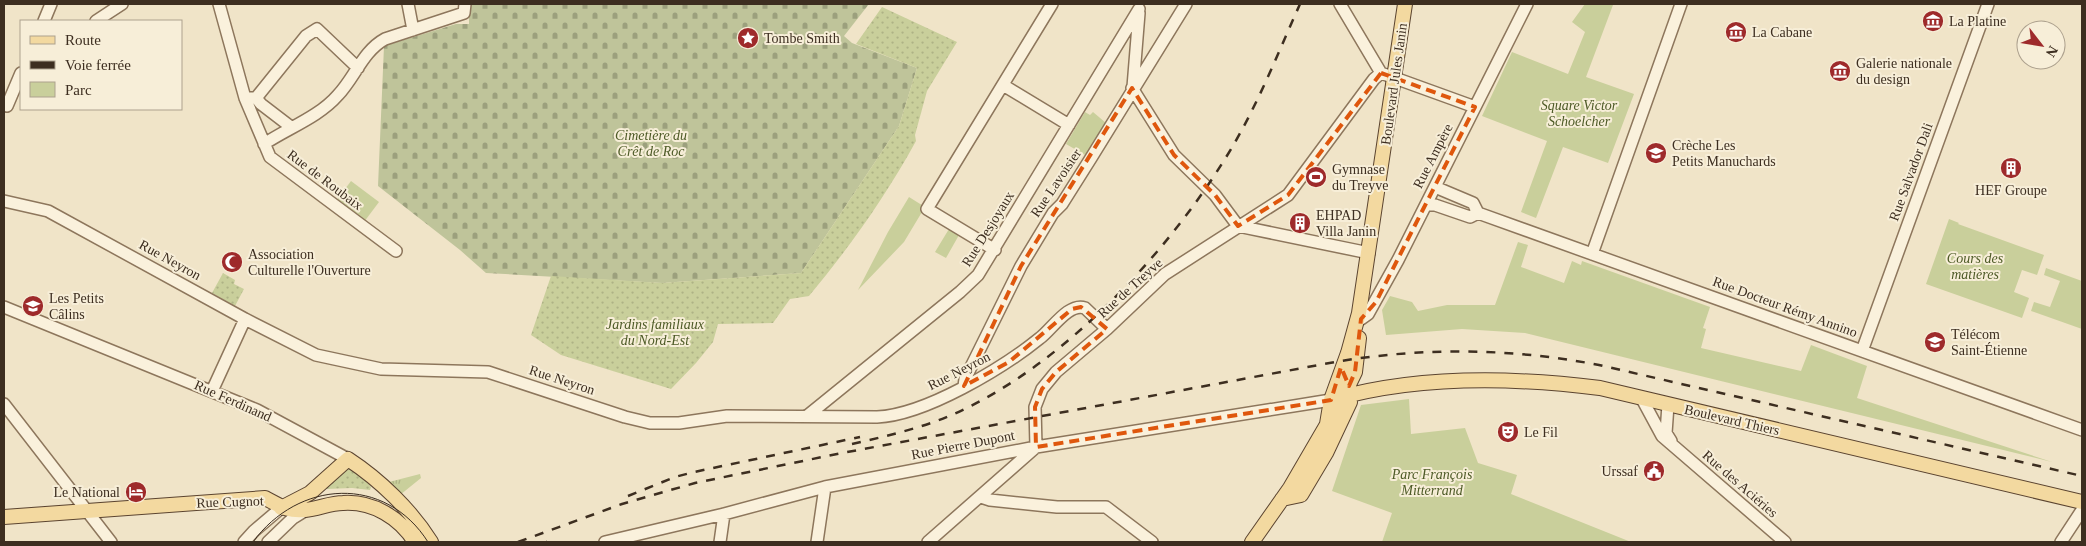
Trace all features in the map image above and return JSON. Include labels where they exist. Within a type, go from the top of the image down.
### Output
[{"type":"main road","name":"Boulevard Jules Janin","points":[[1252,542],[1308,458],[1346,394],[1355,372],[1360,316],[1405,4]]},
{"type":"main road","name":"Boulevard Jules Janin","points":[[1346,394],[1345,378],[1348,353],[1360,316]]},
{"type":"main road","name":"Boulevard Jules Janin","points":[[1346,394],[1348,353]]},
{"type":"main road","points":[[1355,372],[1363,381],[1377,390]]},
{"type":"main road","name":"Boulevard Thiers","points":[[1346,394],[1460,381],[1511,381],[1600,388],[2082,502]]},
{"type":"main road","points":[[1282,499],[1301,495],[1326,452],[1346,408],[1346,394]]},
{"type":"main road","points":[[281,508],[310,493],[326,481],[348,459]]},
{"type":"main road","name":"Rue Ferdinand","points":[[348,459],[375,480],[414,519],[431,542]]},
{"type":"main road","name":"Rue Cugnot","points":[[4,517],[265,498],[281,508],[306,510],[344,502],[370,506],[393,518],[403,526],[415,542]]},
{"type":"street","points":[[44,20],[51,4]]},
{"type":"street","points":[[98,20],[122,4]]},
{"type":"street","name":"Rue de Roubaix","points":[[219,4],[251,98],[264,144],[270,157],[396,251]]},
{"type":"street","points":[[408,4],[414,30]]},
{"type":"street","points":[[264,144],[312,116],[338,96],[373,45],[385,39],[464,13],[465,4]]},
{"type":"street","points":[[995,250],[927,209],[1052,4]]},
{"type":"street","name":"Rue Lavoisier","points":[[964,386],[965,379],[1020,266],[1053,213],[1062,204],[1132,88],[1186,4]]},
{"type":"street","points":[[1340,4],[1381,73],[1475,107]]},
{"type":"street","name":"Rue Ampère","points":[[1360,316],[1368,314],[1376,302],[1527,4]]},
{"type":"street","points":[[1592,254],[1681,4]]},
{"type":"street","name":"Rue Salvador Dali","points":[[1862,351],[1988,4]]},
{"type":"street","points":[[1139,7],[1132,88],[1174,154],[1216,195],[1238,226],[1369,253]]},
{"type":"street","name":"Rue Desjoyaux","points":[[807,416],[972,282],[995,250],[1139,7]]},
{"type":"street","points":[[291,127],[251,98],[306,36],[317,29],[358,68]]},
{"type":"street","name":"Rue de Treyve","points":[[1036,447],[1035,407],[1042,389],[1056,372],[1107,329],[1165,274],[1288,194],[1374,79],[1381,73]]},
{"type":"street","points":[[5,108],[20,75]]},
{"type":"street","points":[[1003,85],[1069,125]]},
{"type":"street","points":[[5,108],[20,87]]},
{"type":"street","name":"Rue Docteur Rémy Annino","points":[[1434,187],[1473,204],[1478,213]]},
{"type":"street","name":"Rue Neyron","points":[[4,201],[48,211],[245,319],[316,355],[381,369],[488,372],[625,417],[650,423],[679,423],[727,416],[888,416],[936,400],[1009,362],[1072,309],[1081,306],[1085,308],[1107,329]]},
{"type":"street","name":"Rue Docteur Rémy Annino","points":[[1426,205],[1436,205],[1470,216],[1478,213],[2082,430]]},
{"type":"street","name":"Rue Ferdinand","points":[[4,307],[257,410],[348,459]]},
{"type":"street","points":[[212,391],[245,319]]},
{"type":"street","name":"Rue Pierre Dupont","points":[[606,542],[626,539],[825,487],[1036,447],[1346,394]]},
{"type":"street","name":"Rue des Aciéries","points":[[1642,399],[1662,436],[1785,542]]},
{"type":"street","points":[[4,404],[111,542]]},
{"type":"street","name":"Rue des Aciéries","points":[[1668,405],[1666,433],[1676,449]]},
{"type":"street","points":[[928,542],[1036,447]]},
{"type":"street","points":[[817,542],[825,487]]},
{"type":"street","points":[[981,497],[990,500],[1057,507],[1106,507],[1152,542]]},
{"type":"street","points":[[244,542],[281,508]]},
{"type":"street","points":[[268,542],[293,518],[306,510]]},
{"type":"street","points":[[2062,542],[2082,510]]},
{"type":"street","points":[[720,542],[724,514]]},
{"type":"highlighted area","points":[[1381,73],[1475,107],[1376,302],[1361,319],[1355,372],[1349,386],[1341,367],[1331,400],[1036,447],[1035,407],[1042,389],[1056,372],[1107,329],[1081,307],[1072,309],[1009,362],[964,386],[1021,266],[1132,88],[1174,155],[1215,195],[1238,226],[1288,195]]},
{"type":"green space","name":"Cimetière du Crêt de Roc","points":[[469,4],[869,4],[844,36],[852,43],[917,68],[899,126],[801,273],[662,283],[486,273],[460,250],[378,186],[384,46],[456,24],[469,24]]},
{"type":"green space","name":"Square Victor Schoelcher","points":[[1585,4],[1613,5],[1586,77],[1634,94],[1608,163],[1563,147],[1536,218],[1521,212],[1547,141],[1482,116],[1512,52],[1568,74],[1585,32],[1572,22]]},
{"type":"green space","name":"Jardins familiaux du Nord-Est","points":[[882,7],[957,42],[927,91],[915,135],[916,141],[866,221],[809,296],[790,299],[773,323],[718,324],[713,342],[671,389],[561,355],[531,335],[551,276],[662,283],[801,273],[899,126],[917,68],[856,44]]},
{"type":"green space","points":[[1085,112],[1090,115],[1093,112],[1106,123],[1085,155],[1066,144]]},
{"type":"green space","points":[[351,181],[379,202],[364,222],[336,201]]},
{"type":"green space","points":[[909,197],[925,207],[904,242],[858,290],[888,232]]},
{"type":"green space","name":"Cours des matières","points":[[1949,219],[2044,255],[2037,275],[2022,270],[2014,292],[2029,298],[2022,318],[1926,284]]},
{"type":"green space","points":[[949,229],[959,235],[946,258],[935,252]]},
{"type":"green space","points":[[1518,242],[1528,245],[1521,267],[1564,283],[1572,261],[1581,265],[1582,261],[1710,307],[1703,328],[1706,329],[1701,348],[1801,371],[1811,345],[1867,366],[1857,398],[2052,462],[1525,333],[1462,329],[1386,335],[1382,310],[1390,296],[1412,302],[1418,311],[1447,305],[1495,305]]},
{"type":"green space","points":[[2046,268],[2082,281],[2082,329],[2031,311],[2034,302],[2050,307],[2060,281],[2044,275]]},
{"type":"green space","points":[[223,273],[235,280],[234,284],[244,289],[235,306],[212,293]]},
{"type":"green space","name":"Parc François Mitterrand","points":[[1409,399],[1411,434],[1465,428],[1478,463],[1517,475],[1511,494],[1631,542],[1382,542],[1392,513],[1332,491],[1361,405]]},
{"type":"green space","points":[[349,468],[361,475],[371,487],[370,490],[352,488],[326,489],[326,486],[343,470]]},
{"type":"green space","points":[[420,474],[421,478],[400,495],[389,482]]},
{"type":"tram line","points":[[253,542],[272,521],[293,506],[317,497],[341,493],[366,496],[389,505],[410,520],[428,542]]},
{"type":"railway","points":[[852,444],[891,435],[954,414],[996,392],[1036,365],[1076,334],[1113,299],[1148,262],[1180,223],[1234,144],[1261,92],[1300,4]]},
{"type":"railway","points":[[518,542],[622,504],[695,483],[842,453],[1335,362],[1368,357],[1434,352],[1533,355],[1599,365],[2082,476]]},
{"type":"railway","points":[[628,496],[675,477],[694,472],[860,437]]},
{"type":"place","name":"La Platine","points":[[1933,21]]},
{"type":"place","name":"La Cabane","points":[[1736,32]]},
{"type":"place","name":"Tombe Smith","points":[[748,38]]},
{"type":"place","name":"Galerie nationale du design","points":[[1840,71]]},
{"type":"place","name":"Crèche Les Petits Manuchards","points":[[1656,153]]},
{"type":"place","name":"HEF Groupe","points":[[2011,168]]},
{"type":"place","name":"Gymnase du Treyve","points":[[1316,177]]},
{"type":"place","name":"EHPAD Villa Janin","points":[[1300,223]]},
{"type":"place","name":"Association Culturelle l'Ouverture","points":[[232,262]]},
{"type":"place","name":"Les Petits Câlins","points":[[33,306]]},
{"type":"place","name":"Télécom Saint-Étienne","points":[[1935,342]]},
{"type":"place","name":"Le Fil","points":[[1508,432]]},
{"type":"place","name":"Urssaf","points":[[1654,471]]},
{"type":"place","name":"Le National","points":[[136,492]]}]
